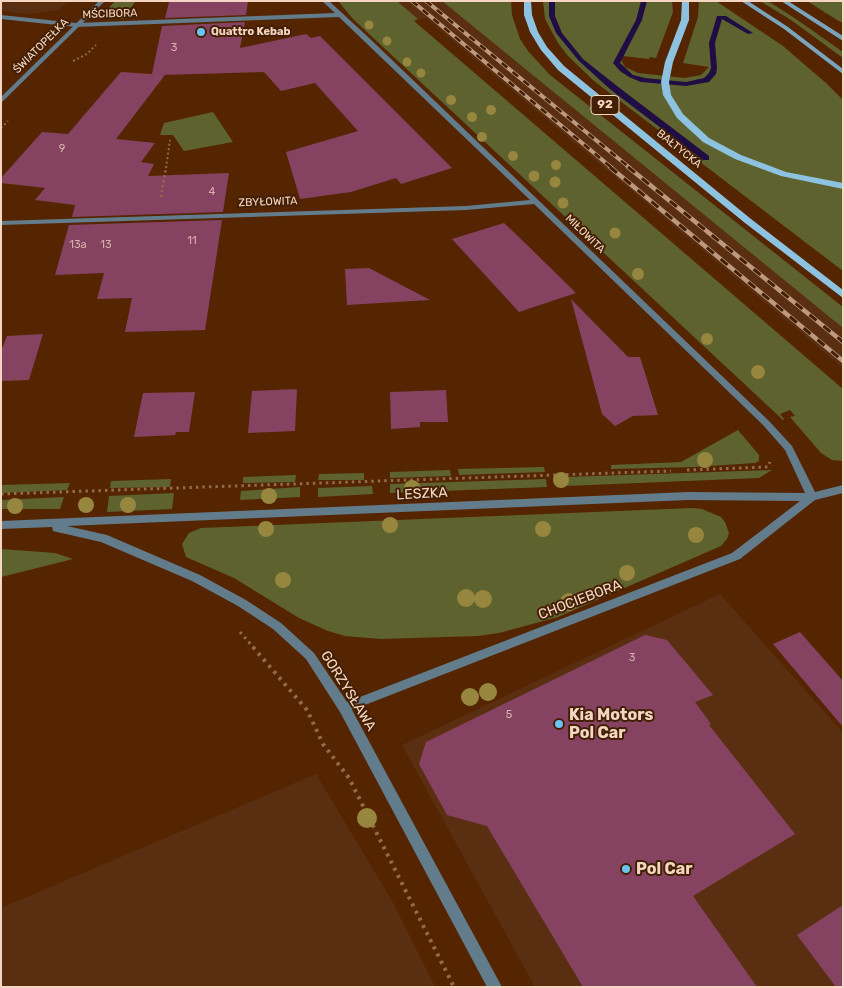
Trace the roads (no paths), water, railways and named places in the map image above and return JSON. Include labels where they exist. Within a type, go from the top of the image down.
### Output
[{"type":"main road","name":"BAŁTYCKA","points":[[528,1],[528,15],[534,32],[544,48],[561,68],[748,221],[843,295]]},
{"type":"main road","points":[[686,1],[685,20],[667,69],[666,89],[674,109],[686,124],[715,146],[738,158],[800,179],[843,186]]},
{"type":"main road","points":[[744,1],[792,32],[843,72]]},
{"type":"main road","points":[[784,1],[843,39]]},
{"type":"street","name":"ŚWIATOPEŁKA","points":[[1,101],[96,4],[102,1]]},
{"type":"street","name":"MIŁOWITA","points":[[325,1],[372,43],[766,423],[789,448],[812,497]]},
{"type":"street","name":"MŚCIBORA","points":[[1,17],[76,25],[340,15]]},
{"type":"street","name":"ZBYŁOWITA","points":[[1,224],[156,217],[466,208],[536,202]]},
{"type":"street","name":"LESZKA","points":[[1,525],[688,496],[812,497],[843,489]]},
{"type":"street","name":"CHOCIEBORA","points":[[344,708],[736,556],[812,497]]},
{"type":"street","name":"GORZYSŁAWA","points":[[35,524],[69,529],[103,538],[196,578],[242,603],[277,626],[310,656],[344,708],[495,987]]},
{"type":"waterway","points":[[552,1],[552,16],[559,33],[581,60],[614,88],[706,158]]},
{"type":"waterway","points":[[644,1],[639,20],[616,63],[631,76],[644,80],[686,84],[706,80],[712,74],[714,68],[712,43],[719,17],[724,17],[750,33]]},
{"type":"railway","points":[[412,1],[612,168]]},
{"type":"railway","points":[[426,1],[630,168]]},
{"type":"railway","points":[[610,167],[843,361]]},
{"type":"railway","points":[[628,167],[843,342]]},
{"type":"place","name":"Quattro Kebab","points":[[201,32]]},
{"type":"place","name":"Kia Motors Pol Car","points":[[559,724]]},
{"type":"place","name":"Pol Car","points":[[626,869]]}]
